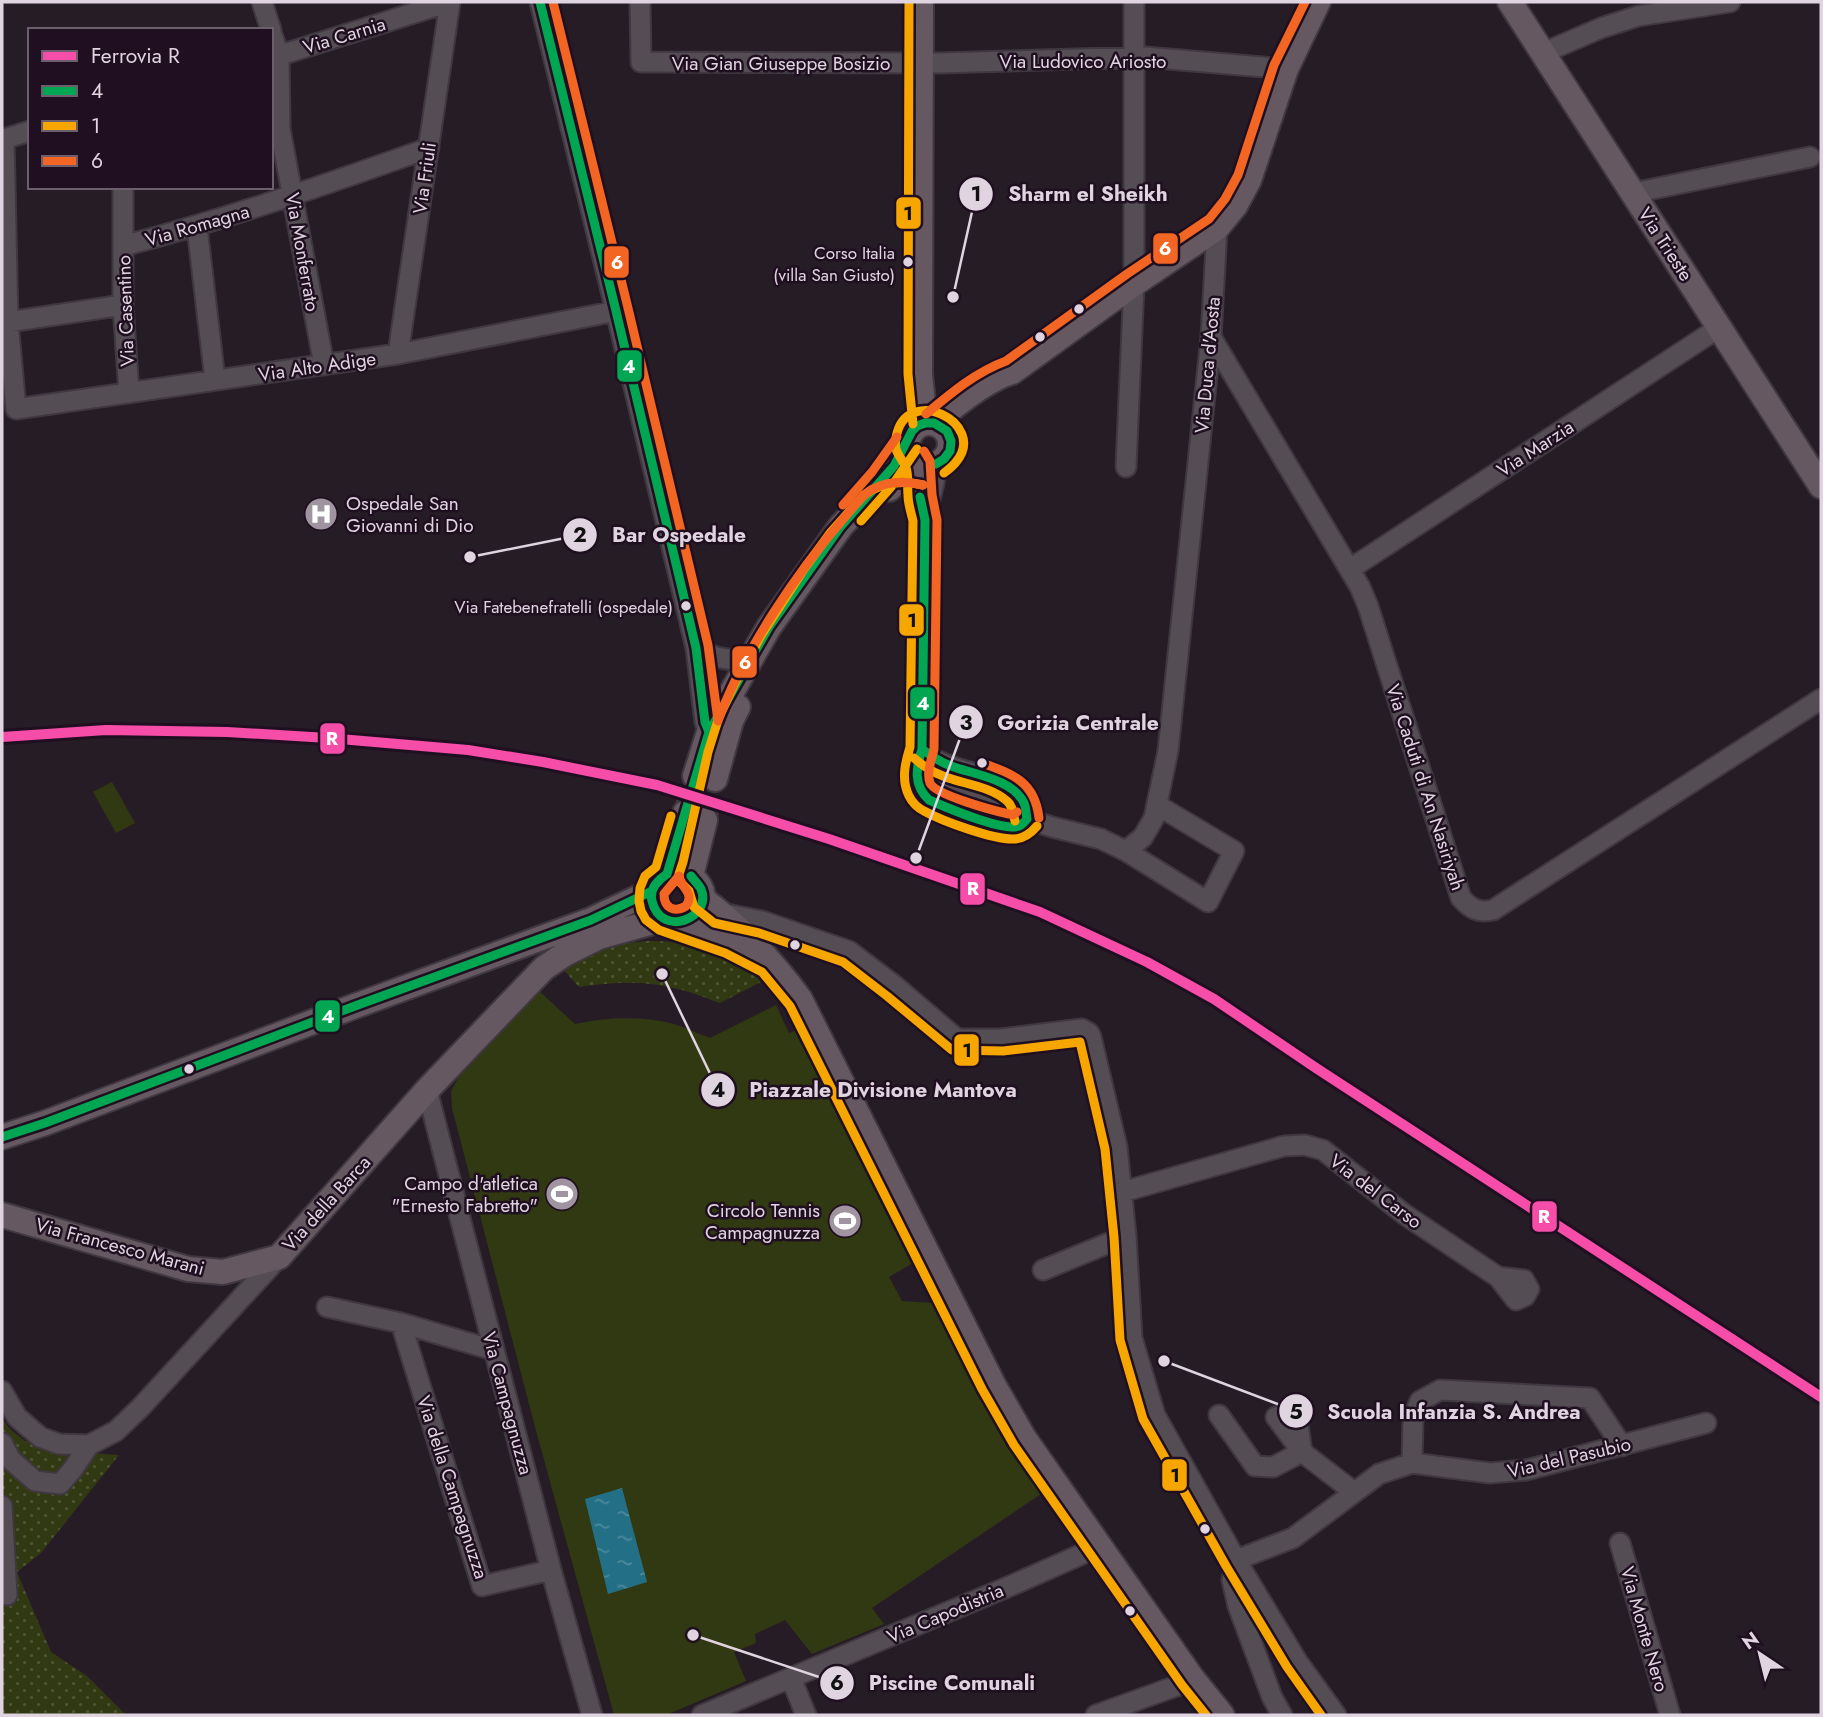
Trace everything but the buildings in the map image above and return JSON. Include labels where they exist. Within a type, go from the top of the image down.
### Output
[{"type":"main road","points":[[920,457],[845,534],[827,557],[773,638],[705,777],[709,733],[769,627],[819,555],[894,466],[920,457],[944,459],[950,451],[951,441],[935,425],[920,374],[921,2]]},
{"type":"main road","points":[[920,457],[912,431],[917,426],[935,425],[956,419],[1005,382],[1012,372],[1217,228],[1235,206],[1249,180],[1286,69],[1318,2]]},
{"type":"main road","name":"Via Trieste","points":[[1510,2],[1821,486]]},
{"type":"main road","points":[[691,876],[695,817],[651,899],[653,907],[671,921],[730,942],[770,962]]},
{"type":"main road","points":[[2,1137],[591,920],[679,871],[691,876],[700,885],[712,906],[770,962],[800,999],[993,1384],[1024,1438],[1192,1678],[1222,1715]]},
{"type":"main road","points":[[671,921],[691,919],[700,909],[712,906]]},
{"type":"main road","name":"Via della Barca","points":[[279,1257],[427,1090],[544,968],[599,937],[671,921]]},
{"type":"main road","name":"Via Francesco Marani","points":[[2,1215],[188,1269],[223,1272],[279,1257]]},
{"type":"street","name":"Via Carnia","points":[[262,2],[270,28]]},
{"type":"street","name":"Via Carnia","points":[[275,57],[449,2]]},
{"type":"street","name":"Via Friuli","points":[[398,354],[449,2]]},
{"type":"street","points":[[540,2],[696,648],[705,722],[709,733]]},
{"type":"street","name":"Via Gian Giuseppe Bosizio","points":[[640,2],[641,62],[921,62]]},
{"type":"street","points":[[1126,467],[1134,284],[1134,2]]},
{"type":"street","points":[[1543,53],[1637,16],[1730,2]]},
{"type":"street","name":"Via Monferrato","points":[[275,57],[280,129],[324,365]]},
{"type":"street","name":"Via Ludovico Ariosto","points":[[921,62],[1145,57],[1286,69]]},
{"type":"street","points":[[28,132],[4,139],[8,322],[123,305]]},
{"type":"street","name":"Via Romagna","points":[[123,246],[197,227],[429,148]]},
{"type":"street","points":[[1633,193],[1810,157]]},
{"type":"street","name":"Via Casentino","points":[[123,189],[123,305],[129,393]]},
{"type":"street","points":[[197,227],[215,380]]},
{"type":"street","name":"Via Duca d'Aosta","points":[[1126,851],[1143,837],[1154,818],[1168,751],[1211,337],[1217,228]]},
{"type":"street","name":"Via Alto Adige","points":[[8,322],[16,408],[398,354],[616,312]]},
{"type":"street","name":"Via Marzia","points":[[1350,569],[1720,327]]},
{"type":"street","name":"Via Caduti di An Nasiriyah","points":[[1211,337],[1350,569],[1368,606],[1461,898],[1476,911],[1493,910],[1821,699]]},
{"type":"street","points":[[920,457],[920,497],[925,520],[922,761],[933,780],[944,788],[1016,812],[1027,813],[1052,827],[1101,839],[1126,851],[1208,901],[1234,851],[1157,805]]},
{"type":"street","points":[[920,457],[931,501],[925,520]]},
{"type":"street","points":[[876,501],[894,495],[920,497]]},
{"type":"street","points":[[696,648],[715,657],[750,659]]},
{"type":"street","points":[[712,906],[849,951],[957,1039],[1001,1039],[1082,1029],[1089,1033],[1117,1147],[1132,1338],[1155,1415],[1236,1560],[1297,1661],[1336,1715]]},
{"type":"street","name":"Via Campagnuzza","points":[[427,1090],[551,1570],[592,1715]]},
{"type":"street","name":"Via del Carso","points":[[1122,1192],[1284,1146],[1305,1144],[1323,1150],[1404,1214],[1498,1277]]},
{"type":"street","points":[[1043,1270],[1126,1239]]},
{"type":"street","name":"Via della Barca","points":[[89,1445],[116,1431],[141,1407],[279,1257]]},
{"type":"street","points":[[327,1307],[401,1323],[494,1350]]},
{"type":"street","name":"Via della Campagnuzza","points":[[401,1323],[482,1586],[551,1570]]},
{"type":"street","points":[[1412,1464],[1413,1419],[1420,1401],[1440,1390],[1590,1398],[1622,1446]]},
{"type":"street","points":[[2,1391],[18,1417],[40,1437],[59,1444],[89,1445]]},
{"type":"street","points":[[1219,1415],[1255,1466],[1273,1467],[1302,1452],[1354,1492]]},
{"type":"street","name":"Via del Pasubio","points":[[1236,1560],[1293,1538],[1379,1474],[1412,1464],[1490,1473],[1526,1470],[1706,1423]]},
{"type":"street","points":[[2,1443],[12,1460],[36,1481],[60,1483],[89,1445]]},
{"type":"street","points":[[2,1506],[7,1595]]},
{"type":"street","name":"Via Monte Nero","points":[[1620,1543],[1670,1715]]},
{"type":"street","name":"Via Capodistria","points":[[702,1715],[1010,1586],[1098,1545]]},
{"type":"street","points":[[1236,1560],[1232,1580],[1238,1606],[1272,1697],[1282,1715]]},
{"type":"street","points":[[791,1678],[806,1715]]},
{"type":"street","points":[[1096,1715],[1192,1678]]},
{"type":"green space","points":[[112,782],[135,823],[116,833],[93,792]]},
{"type":"green space","points":[[647,941],[686,943],[725,953],[751,969],[763,981],[720,1003],[683,990],[653,984],[616,983],[579,987],[562,968],[613,945]]},
{"type":"green space","points":[[538,990],[575,1024],[612,1019],[649,1020],[674,1024],[710,1038],[776,1005],[789,1033],[795,1031],[913,1263],[889,1277],[902,1301],[933,1303],[1001,1436],[1041,1494],[872,1608],[884,1624],[812,1654],[785,1620],[755,1634],[756,1643],[734,1652],[746,1681],[666,1715],[614,1715],[452,1108],[451,1091],[458,1078]]},
{"type":"green space","points":[[2,1418],[10,1429],[25,1441],[75,1452],[119,1455],[41,1553],[17,1572],[51,1652],[87,1676],[126,1715],[2,1715]]},
{"type":"water","points":[[622,1488],[647,1582],[608,1594],[585,1499]]},
{"type":"tunnel","points":[[685,813],[695,776]]},
{"type":"tunnel","points":[[705,820],[715,779]]},
{"type":"rail line","name":"R","points":[[2,737],[106,730],[227,732],[468,750],[543,762],[657,785],[829,839],[1040,912],[1147,962],[1214,999],[1821,1397]]},
{"type":"transit line","name":"4","points":[[540,2],[696,648],[705,722],[709,732]]},
{"type":"transit line","name":"6","points":[[553,2],[708,645],[718,721],[742,668],[773,614],[808,562],[863,496],[890,483],[923,485]]},
{"type":"transit line","name":"1","points":[[909,2],[908,374],[913,424]]},
{"type":"transit line","name":"6","points":[[926,414],[964,384],[1006,361],[1209,219],[1225,199],[1238,175],[1274,65],[1305,2]]},
{"type":"transit line","name":"1","points":[[944,473],[956,462],[963,447],[962,434],[954,423],[942,414],[928,411],[914,413],[903,421],[895,443],[907,471],[908,502],[913,521],[910,747],[905,784],[917,807],[943,820],[981,833],[1018,839],[1037,826]]},
{"type":"transit line","name":"4","points":[[667,874],[709,732],[769,627],[841,526],[894,466],[917,426],[934,423],[947,431],[951,441],[950,451],[936,464]]},
{"type":"transit line","name":"6","points":[[843,505],[872,472],[897,437]]},
{"type":"transit line","name":"1","points":[[861,521],[891,487],[917,449]]},
{"type":"transit line","name":"6","points":[[924,451],[930,461],[937,520],[934,749],[929,770],[930,783],[934,788],[966,802],[1013,815],[1017,812]]},
{"type":"transit line","name":"1","points":[[923,485],[892,483],[864,495],[831,532],[762,634],[719,717],[679,874],[680,882],[689,891],[694,907],[714,923],[759,933],[843,962],[952,1050],[1003,1051],[1080,1042],[1105,1149],[1120,1340],[1143,1419],[1226,1566],[1287,1667],[1321,1715]]},
{"type":"transit line","name":"4","points":[[920,497],[925,520],[922,749],[917,770],[918,782],[929,800],[983,821],[1013,827],[1021,825],[1027,819]]},
{"type":"transit line","name":"4","points":[[922,749],[947,764],[991,778],[1011,788],[1024,803],[1027,819]]},
{"type":"transit line","name":"1","points":[[914,758],[939,774],[1000,796],[1011,805],[1015,821]]},
{"type":"transit line","name":"6","points":[[982,763],[1021,781],[1033,796],[1039,818]]},
{"type":"transit line","name":"1","points":[[671,816],[656,867],[645,876],[640,888],[639,901],[646,920],[659,930],[725,953],[762,972],[790,1006],[982,1389],[1014,1445],[1182,1685],[1206,1715]]},
{"type":"transit line","name":"4","points":[[667,874],[655,885],[652,901],[657,913],[675,922],[693,916],[700,908],[703,899],[701,889],[691,876]]},
{"type":"transit line","name":"6","points":[[679,876],[689,898],[686,906],[674,909],[668,906],[664,894],[679,876]]},
{"type":"transit line","name":"4","points":[[2,1137],[591,920],[652,891]]},
{"type":"place","name":"Corso Italia (villa San Giusto)","points":[[908,262]]},
{"type":"place","name":"Sharm el Sheikh","points":[[953,297]]},
{"type":"place","name":"Ospedale San Giovanni di Dio","points":[[321,514]]},
{"type":"place","name":"Bar Ospedale","points":[[470,557]]},
{"type":"place","name":"Via Fatebenefratelli (ospedale)","points":[[686,606]]},
{"type":"place","name":"Gorizia Centrale","points":[[916,858]]},
{"type":"place","name":"Piazzale Divisione Mantova","points":[[662,974]]},
{"type":"place","name":"Campo d'atletica \"Ernesto Fabretto\"","points":[[562,1194]]},
{"type":"place","name":"Circolo Tennis Campagnuzza","points":[[845,1221]]},
{"type":"place","name":"Scuola Infanzia S. Andrea","points":[[1164,1361]]},
{"type":"place","name":"Piscine Comunali","points":[[693,1635]]}]
